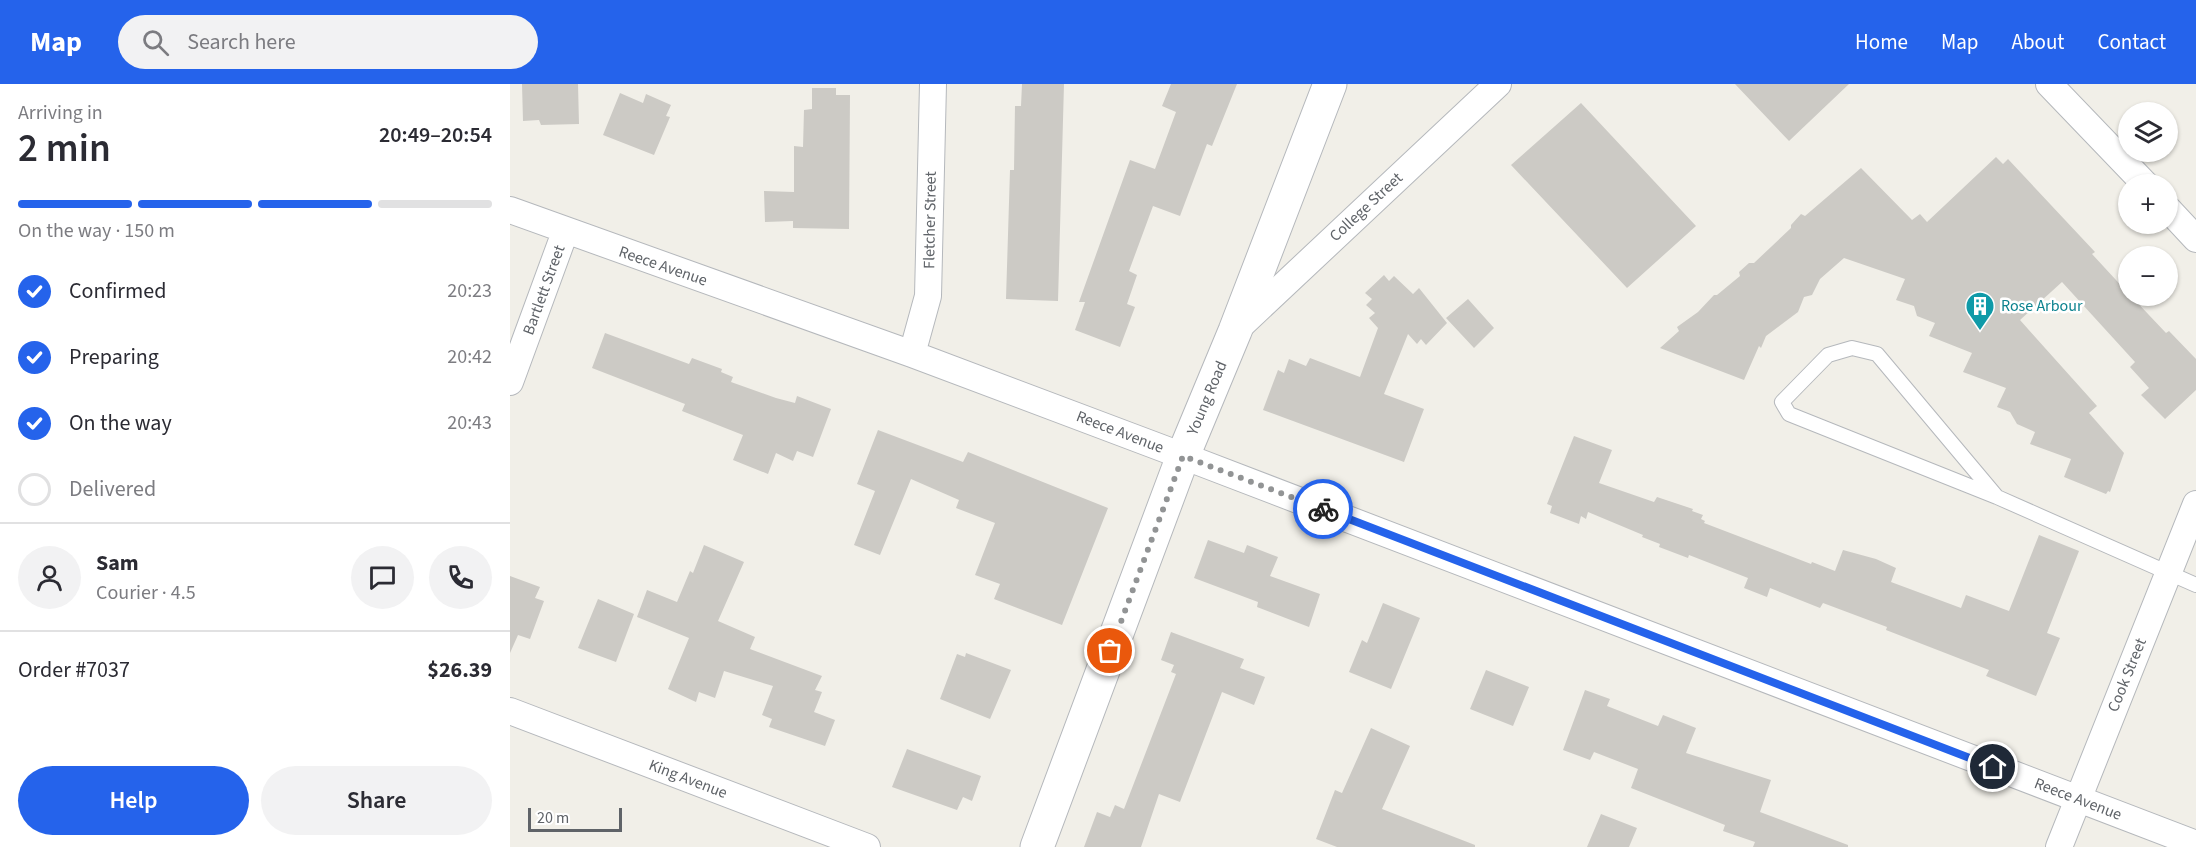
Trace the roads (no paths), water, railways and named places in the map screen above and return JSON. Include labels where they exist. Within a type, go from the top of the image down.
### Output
[{"type":"street","name":"Fletcher Street","points":[[912,354],[928,296],[933,84]]},
{"type":"street","name":"Young Road","points":[[1037,847],[1183,456],[1235,331],[1330,84]]},
{"type":"street","name":"College Street","points":[[1235,331],[1498,84]]},
{"type":"street","points":[[2049,84],[2135,174]]},
{"type":"street","name":"Reece Avenue","points":[[510,210],[565,232],[912,354],[2196,844]]},
{"type":"street","points":[[2178,220],[2196,239]]},
{"type":"street","name":"Bartlett Street","points":[[510,382],[565,232]]},
{"type":"street","name":"Cook Street","points":[[2059,847],[2196,504]]},
{"type":"street","name":"King Avenue","points":[[510,711],[867,847]]},
{"type":"lane","points":[[1997,497],[1877,354],[1852,348],[1828,355],[1782,402],[1789,414],[1997,497],[2196,585]]},
{"type":"place","name":"Rose Arbour","points":[[1980,332]]}]
